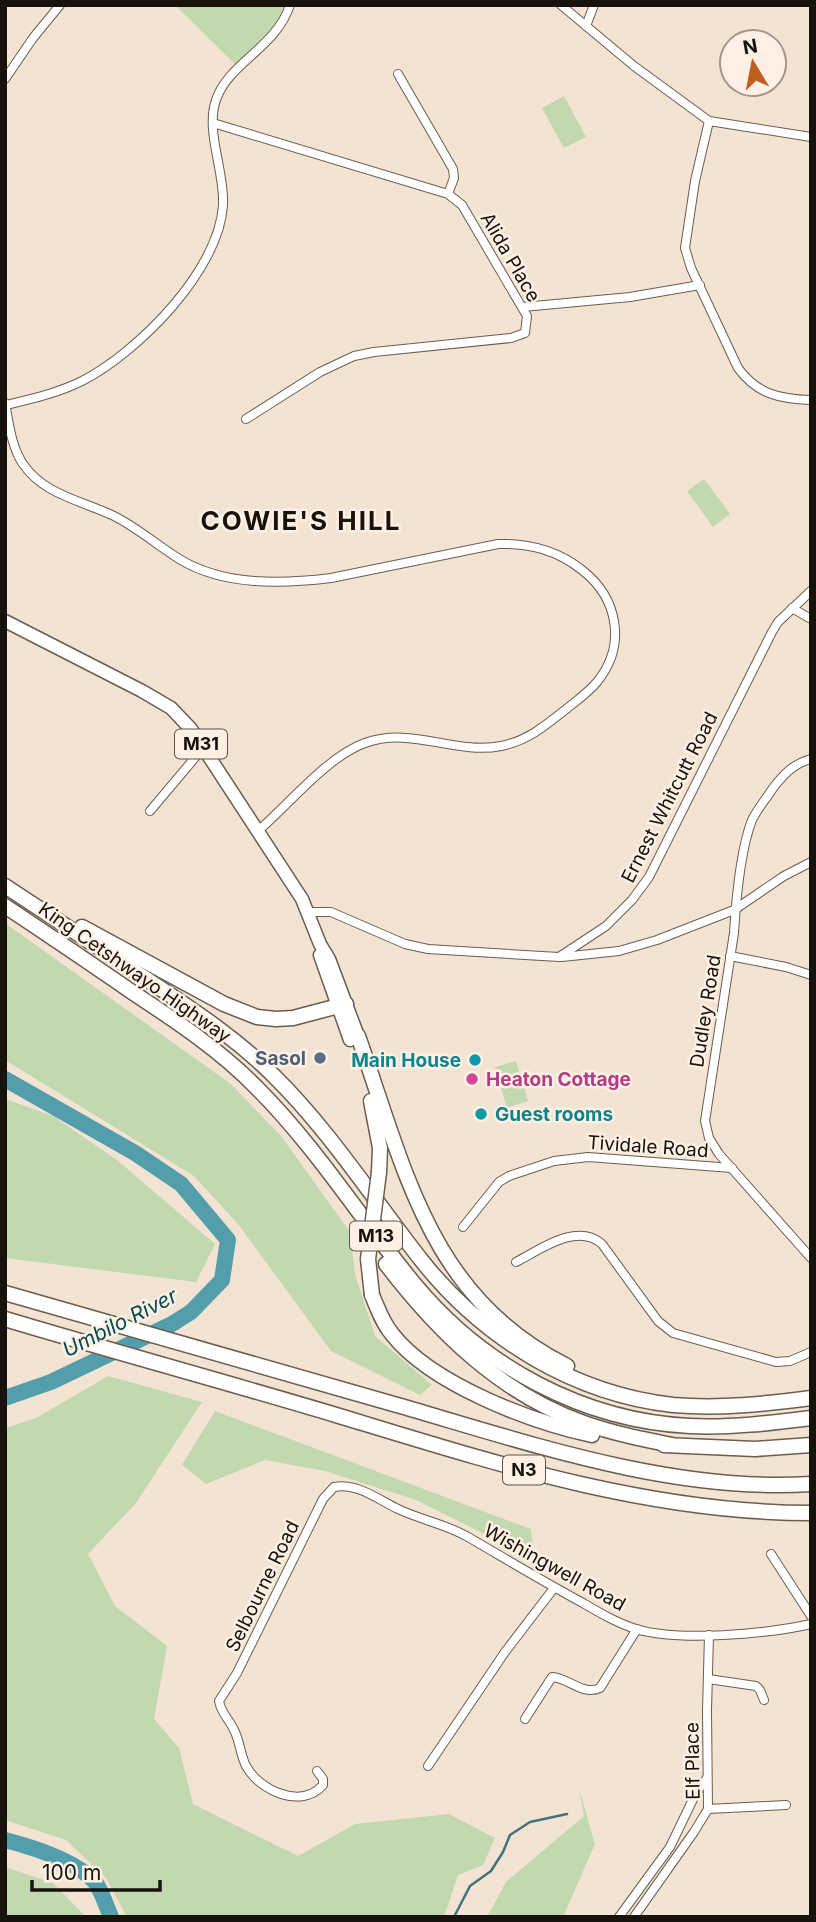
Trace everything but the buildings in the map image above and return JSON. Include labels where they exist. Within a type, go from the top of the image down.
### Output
[{"type":"highway","name":"King Cetshwayo Highway","points":[[5,886],[199,1014],[258,1060],[313,1116],[438,1280],[472,1315],[539,1362],[595,1386],[647,1401],[720,1406],[811,1398]]},
{"type":"highway","name":"King Cetshwayo Highway","points":[[5,906],[199,1038],[258,1088],[301,1138],[428,1299],[463,1334],[517,1373],[599,1409],[661,1422],[712,1426],[811,1418]]},
{"type":"highway","points":[[43,911],[81,927],[239,1012],[276,1019],[304,1016],[342,1005]]},
{"type":"highway","points":[[354,1038],[415,1201],[451,1266],[493,1314],[533,1345],[584,1374],[630,1391],[720,1406]]},
{"type":"highway","points":[[354,1038],[380,1148],[368,1259],[372,1295],[381,1317],[404,1348],[456,1384],[495,1403],[580,1432],[644,1445],[755,1449],[811,1445]]},
{"type":"highway","points":[[301,1138],[317,1165],[408,1292],[430,1318],[482,1366],[512,1388],[564,1415],[608,1431],[672,1445]]},
{"type":"highway","name":"N3","points":[[5,1293],[627,1467],[700,1480],[762,1485],[811,1485]]},
{"type":"highway","name":"N3","points":[[5,1319],[522,1470],[611,1491],[703,1508],[752,1513],[811,1513]]},
{"type":"main road","name":"M31","points":[[5,621],[142,691],[170,708],[191,729],[259,830],[308,912],[320,944],[321,961],[354,1038]]},
{"type":"street","points":[[5,79],[60,5]]},
{"type":"street","points":[[259,830],[333,761],[363,743],[401,736],[466,748],[487,748],[522,740],[542,729],[590,690],[607,665],[616,631],[613,613],[597,582],[574,563],[554,552],[528,545],[498,544],[331,579],[247,580],[206,572],[180,559],[128,524],[52,490],[34,477],[15,449],[6,404],[42,396],[81,382],[128,349],[168,312],[195,279],[215,240],[223,208],[213,123],[215,102],[225,81],[275,33],[290,5]]},
{"type":"street","points":[[561,5],[634,66],[709,121],[811,137]]},
{"type":"street","points":[[586,26],[594,5]]},
{"type":"street","points":[[213,123],[448,194],[454,178],[453,169],[398,74]]},
{"type":"street","points":[[709,121],[685,237],[687,257],[744,377],[758,388],[777,397],[811,400]]},
{"type":"street","name":"Alida Place","points":[[246,419],[320,372],[354,356],[519,336],[527,328],[527,316],[523,307],[462,205],[448,194]]},
{"type":"street","points":[[523,307],[631,297],[699,285]]},
{"type":"street","name":"Ernest Whitcutt Road","points":[[559,957],[606,926],[641,890],[772,632],[811,591]]},
{"type":"street","points":[[796,605],[811,601]]},
{"type":"street","points":[[796,605],[811,619]]},
{"type":"street","points":[[150,811],[204,747]]},
{"type":"street","name":"Dudley Road","points":[[811,758],[792,767],[785,774],[756,813],[748,837],[734,910],[730,956],[705,1121],[712,1145],[811,1258]]},
{"type":"street","points":[[308,912],[331,912],[405,943],[428,949],[559,957],[631,948],[734,910],[784,876],[811,862]]},
{"type":"street","points":[[730,956],[811,975]]},
{"type":"street","name":"Tividale Road","points":[[463,1227],[499,1182],[554,1161],[588,1157],[732,1168]]},
{"type":"street","points":[[516,1262],[562,1239],[576,1235],[590,1236],[602,1244],[658,1321],[673,1333],[776,1362],[790,1361],[811,1352]]},
{"type":"street","name":"Wishingwell Road","points":[[334,1487],[350,1486],[402,1511],[457,1532],[554,1588],[618,1622],[637,1629],[663,1634],[709,1635],[768,1631],[811,1624]]},
{"type":"street","name":"Selbourne Road","points":[[317,1771],[323,1779],[323,1786],[308,1796],[285,1795],[262,1784],[246,1767],[236,1732],[222,1711],[219,1701],[237,1673],[323,1499],[334,1487]]},
{"type":"street","points":[[771,1555],[811,1616]]},
{"type":"street","points":[[428,1766],[505,1652],[554,1588]]},
{"type":"street","points":[[525,1718],[552,1677],[586,1690],[600,1688],[637,1629]]},
{"type":"street","name":"Elf Place","points":[[709,1635],[708,1809],[786,1805]]},
{"type":"street","points":[[708,1679],[757,1686],[764,1700]]},
{"type":"street","points":[[619,1917],[670,1847],[696,1793],[707,1779]]},
{"type":"street","points":[[634,1917],[708,1809]]},
{"type":"green space","points":[[175,5],[284,5],[270,31],[237,66]]},
{"type":"green space","points":[[564,96],[586,137],[564,148],[542,108]]},
{"type":"green space","points":[[704,479],[730,514],[713,527],[687,491]]},
{"type":"green space","points":[[5,923],[231,1084],[281,1136],[350,1232],[355,1274],[375,1336],[432,1385],[420,1395],[331,1351],[238,1224],[194,1176],[5,1060]]},
{"type":"green space","points":[[516,1061],[528,1101],[507,1108],[495,1067]]},
{"type":"green space","points":[[5,1099],[53,1116],[117,1160],[215,1244],[196,1282],[5,1258]]},
{"type":"green space","points":[[108,1376],[202,1402],[136,1503],[88,1554],[115,1606],[167,1646],[154,1719],[179,1748],[193,1804],[298,1856],[355,1824],[449,1814],[495,1838],[483,1865],[458,1875],[444,1917],[127,1917],[106,1878],[66,1840],[5,1820],[5,1428],[36,1418]]},
{"type":"green space","points":[[215,1411],[531,1529],[534,1559],[416,1500],[325,1471],[265,1460],[206,1484],[182,1465]]},
{"type":"green space","points":[[579,1788],[595,1844],[563,1917],[487,1917],[506,1882],[584,1816]]},
{"type":"green space","points":[[5,1867],[53,1883],[86,1917],[5,1917]]},
{"type":"waterway","name":"Umbilo River","points":[[5,1079],[135,1153],[181,1184],[228,1240],[222,1280],[191,1312],[172,1324],[51,1382],[5,1398]]},
{"type":"waterway","points":[[454,1917],[470,1886],[491,1871],[510,1835],[530,1822],[567,1814]]},
{"type":"waterway","name":"Umbilo River","points":[[5,1840],[53,1856],[87,1874],[102,1894],[111,1917]]},
{"type":"place","name":"Sasol","points":[[320,1058]]},
{"type":"place","name":"Main House","points":[[475,1060]]},
{"type":"place","name":"Heaton Cottage","points":[[472,1079]]},
{"type":"place","name":"Guest rooms","points":[[481,1114]]},
{"type":"district","name":"COWIE'S HILL","points":[[301,521]]}]
